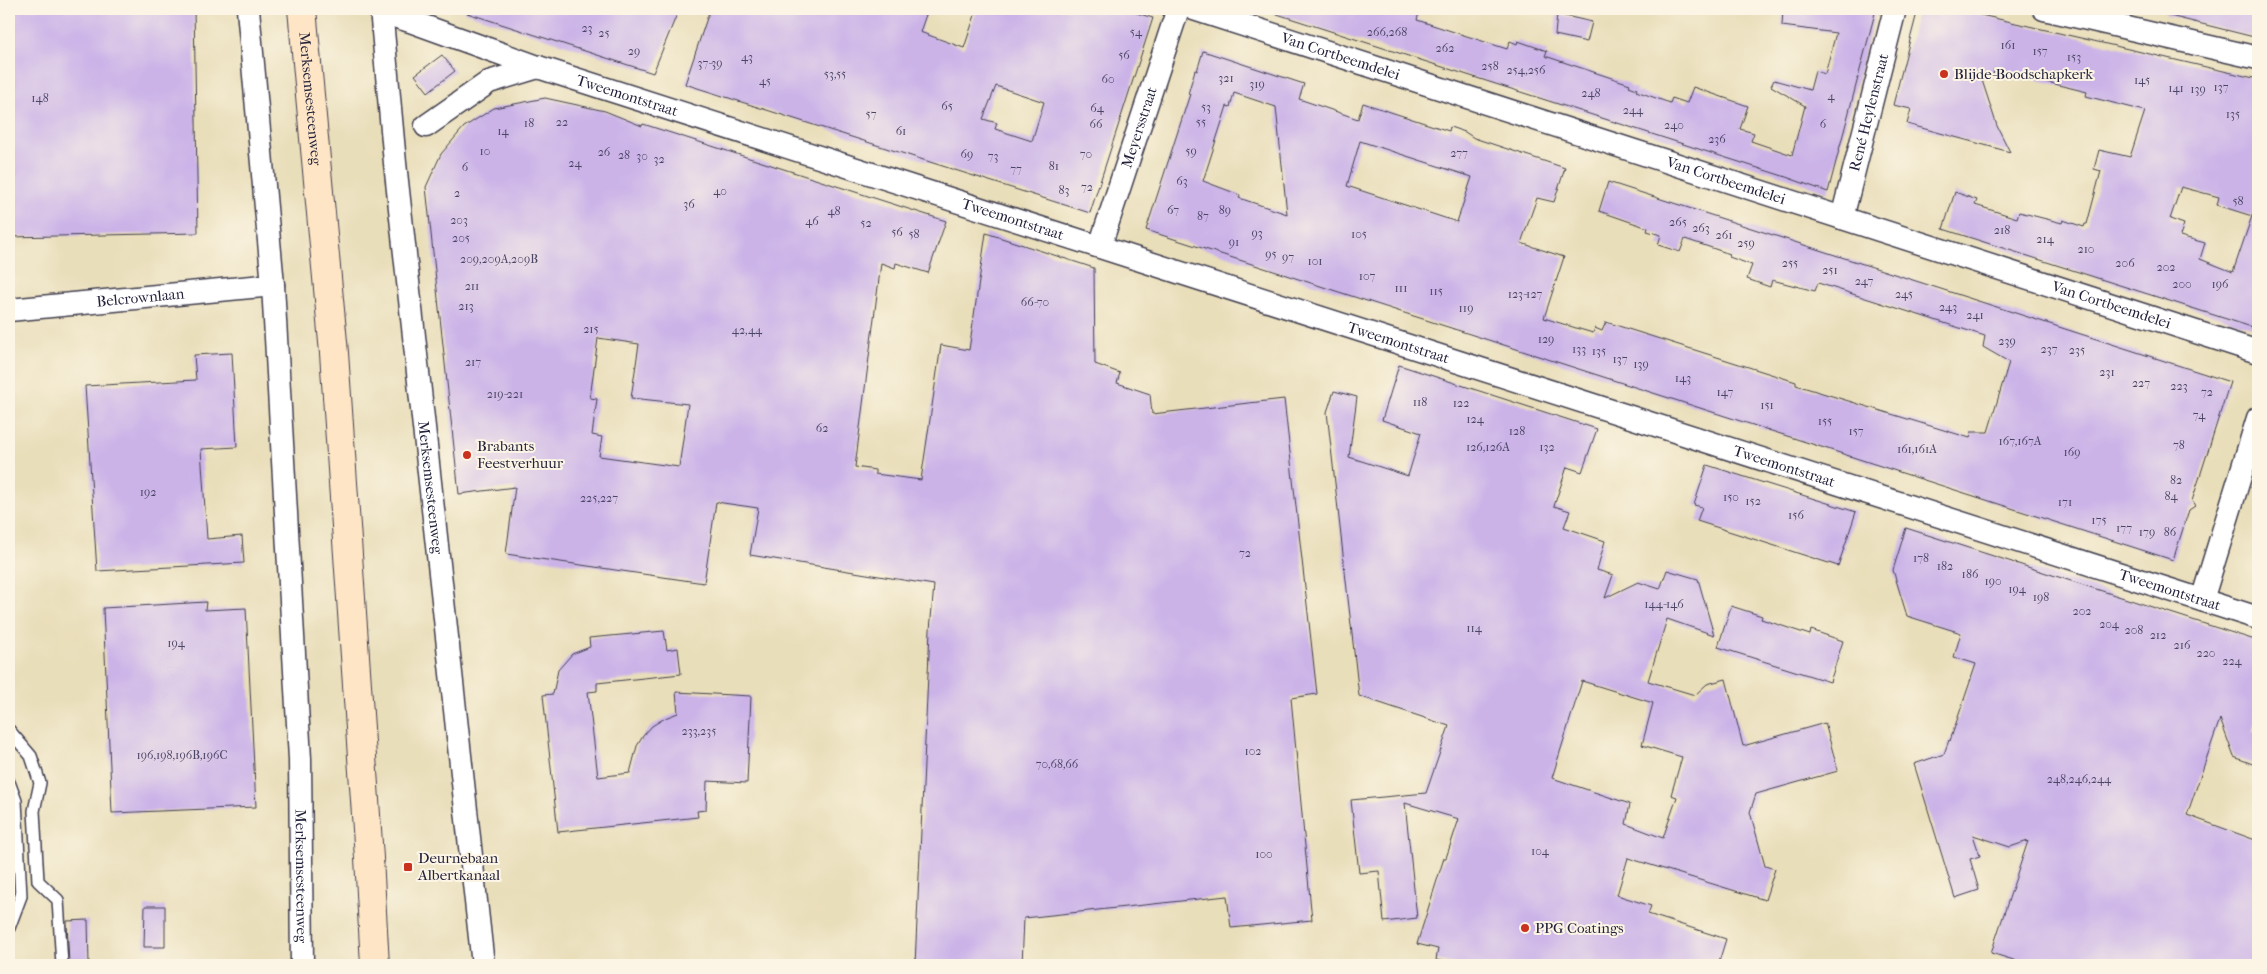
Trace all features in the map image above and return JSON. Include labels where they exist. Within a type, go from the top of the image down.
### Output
[{"type":"main road","name":"Merksemsesteenweg","points":[[302,9],[334,353],[375,965]]},
{"type":"street","name":"Merksemsesteenweg","points":[[248,9],[273,285],[300,759],[302,965]]},
{"type":"street","name":"Meyersstraat","points":[[1100,246],[1178,9]]},
{"type":"street","name":"Van Cortbeemdelei","points":[[1194,9],[2258,352]]},
{"type":"street","name":"René Heylenstraat","points":[[1842,218],[1895,9]]},
{"type":"street","points":[[2044,9],[2258,58]]},
{"type":"street","name":"Merksemsesteenweg","points":[[381,11],[397,180],[483,965]]},
{"type":"street","name":"Tweemontstraat","points":[[381,11],[538,67],[2258,618]]},
{"type":"street","points":[[426,126],[489,82],[538,67]]},
{"type":"street","name":"Belcrownlaan","points":[[9,310],[273,285]]},
{"type":"street","points":[[2202,600],[2258,418]]},
{"type":"lane","points":[[9,730],[31,756],[40,783],[34,811],[38,881],[58,900],[62,965]]},
{"type":"lane","points":[[9,782],[16,801],[21,896],[9,928]]},
{"type":"building","points":[[9,9],[194,9],[198,233],[9,237]]},
{"type":"building","points":[[465,9],[679,9],[653,73],[464,12]]},
{"type":"building","points":[[710,9],[928,9],[920,32],[964,48],[977,9],[1124,9],[1153,18],[1090,213],[685,84]],"holes":[[[996,86],[1044,102],[1032,141],[995,129],[997,123],[983,119]]]},
{"type":"building","points":[[1275,9],[1406,9],[1419,13],[1417,20],[1507,49],[1510,41],[1517,44],[1518,41],[1547,51],[1545,56],[1630,84],[1629,86],[1637,89],[1636,91],[1670,103],[1672,98],[1687,103],[1693,87],[1748,106],[1740,129],[1754,133],[1751,141],[1792,155],[1805,106],[1771,86],[1774,80],[1810,90],[1815,71],[1825,74],[1836,33],[1782,26],[1783,9],[1876,9],[1828,192],[1274,13]]},
{"type":"building","points":[[1918,9],[1955,9],[2258,79],[2258,329],[1943,229],[1955,192],[1977,200],[1975,205],[2017,218],[2019,212],[2062,223],[2063,220],[2084,227],[2087,224],[2101,171],[2094,169],[2099,150],[2130,157],[2145,111],[2086,96],[2087,92],[1994,69],[1993,76],[1979,71],[1997,126],[2010,152],[1907,124],[1911,109],[1893,105]],"holes":[[[2181,187],[2219,197],[2217,205],[2252,216],[2233,272],[2200,259],[2205,243],[2180,236],[2184,224],[2170,219]]]},
{"type":"building","points":[[2167,9],[2258,9],[2258,38],[2166,15]]},
{"type":"building","points":[[1557,14],[1592,22],[1587,42],[1555,35]]},
{"type":"building","points":[[1203,51],[1304,84],[1299,99],[1358,119],[1363,103],[1449,131],[1450,127],[1465,132],[1474,138],[1565,168],[1554,202],[1537,198],[1521,243],[1564,257],[1544,318],[1576,328],[1593,333],[1595,328],[1602,331],[1606,322],[1796,382],[1796,385],[1970,438],[1971,432],[1988,432],[2009,362],[1983,347],[1985,336],[1818,283],[1815,291],[1772,280],[1770,287],[1747,279],[1752,265],[1729,257],[1730,254],[1685,239],[1680,252],[1658,245],[1661,235],[1647,231],[1648,228],[1599,211],[1608,182],[2230,382],[2192,501],[2195,506],[2189,510],[2173,560],[1146,230],[1190,94],[1188,94],[1195,70],[1197,71]],"holes":[[[1234,93],[1276,107],[1287,214],[1239,198],[1240,195],[1203,181],[1227,106],[1230,107]],[[1360,141],[1472,177],[1457,222],[1347,186]]]},
{"type":"building","points":[[442,55],[455,71],[428,92],[415,75]]},
{"type":"building","points":[[545,98],[605,111],[642,126],[643,124],[946,221],[928,273],[896,263],[895,268],[881,263],[855,467],[875,470],[875,474],[921,480],[941,345],[969,350],[986,233],[1094,268],[1095,364],[1120,373],[1117,383],[1150,394],[1152,414],[1284,399],[1317,694],[1291,698],[1312,920],[1231,928],[1227,896],[1024,918],[1022,965],[915,965],[930,630],[934,585],[750,555],[758,508],[716,502],[704,583],[506,554],[515,487],[459,494],[426,187],[441,154],[464,127],[494,108]],"holes":[[[598,338],[639,344],[631,398],[688,404],[679,467],[599,456],[602,437],[592,435],[597,399],[590,398]]]},
{"type":"building","points":[[232,353],[237,447],[201,449],[207,539],[242,536],[244,563],[97,571],[85,386],[196,380],[194,355]]},
{"type":"building","points":[[1399,365],[1597,429],[1582,472],[1567,467],[1554,506],[1570,511],[1564,527],[1605,541],[1597,570],[1613,575],[1605,598],[1638,582],[1660,589],[1667,570],[1698,579],[1714,635],[1667,619],[1648,681],[1695,695],[1707,684],[1726,679],[1743,746],[1825,723],[1838,771],[1756,794],[1750,812],[1765,866],[1775,869],[1765,900],[1628,858],[1617,895],[1651,906],[1648,914],[1726,939],[1718,965],[1458,965],[1436,960],[1438,949],[1417,944],[1444,858],[1446,858],[1459,819],[1405,803],[1417,918],[1384,922],[1379,871],[1359,873],[1351,800],[1426,793],[1449,726],[1359,696],[1327,412],[1334,391],[1357,397],[1349,457],[1408,476],[1421,433],[1382,420]],"holes":[[[1582,681],[1653,703],[1642,745],[1682,757],[1671,795],[1677,797],[1663,838],[1626,824],[1630,804],[1552,778]]]},
{"type":"building","points":[[1707,465],[1856,512],[1838,566],[1697,521],[1702,507],[1694,505]]},
{"type":"building","points":[[1906,528],[2258,641],[2258,714],[2252,732],[2258,733],[2258,766],[2234,757],[2220,719],[2187,815],[2258,841],[2258,965],[2030,965],[1991,953],[2028,841],[2010,847],[1973,835],[1980,856],[1970,859],[1979,890],[1955,898],[1914,764],[1944,754],[1976,664],[1954,657],[1961,633],[1907,616],[1893,570]]},
{"type":"building","points":[[206,602],[205,610],[246,608],[256,807],[112,813],[103,608]]},
{"type":"building","points":[[1731,606],[1762,616],[1761,619],[1810,635],[1811,630],[1843,641],[1830,682],[1718,647]]},
{"type":"building","points":[[664,631],[667,650],[678,648],[681,674],[597,683],[597,691],[588,692],[598,777],[630,773],[637,746],[643,736],[652,726],[678,713],[676,692],[751,696],[747,783],[707,781],[706,810],[697,811],[698,817],[558,832],[543,695],[553,694],[558,670],[572,654],[590,647],[589,638]]},
{"type":"building","points":[[145,906],[165,906],[165,947],[144,947]]},
{"type":"building","points":[[88,920],[89,965],[69,965],[67,921]]},
{"type":"place","name":"Blijde-Boodschapkerk","points":[[1944,74]]},
{"type":"place","name":"Brabants Feestverhuur","points":[[467,455]]},
{"type":"place","name":"Deurnebaan Albertkanaal","points":[[408,867]]},
{"type":"place","name":"PPG Coatings","points":[[1525,928]]}]
